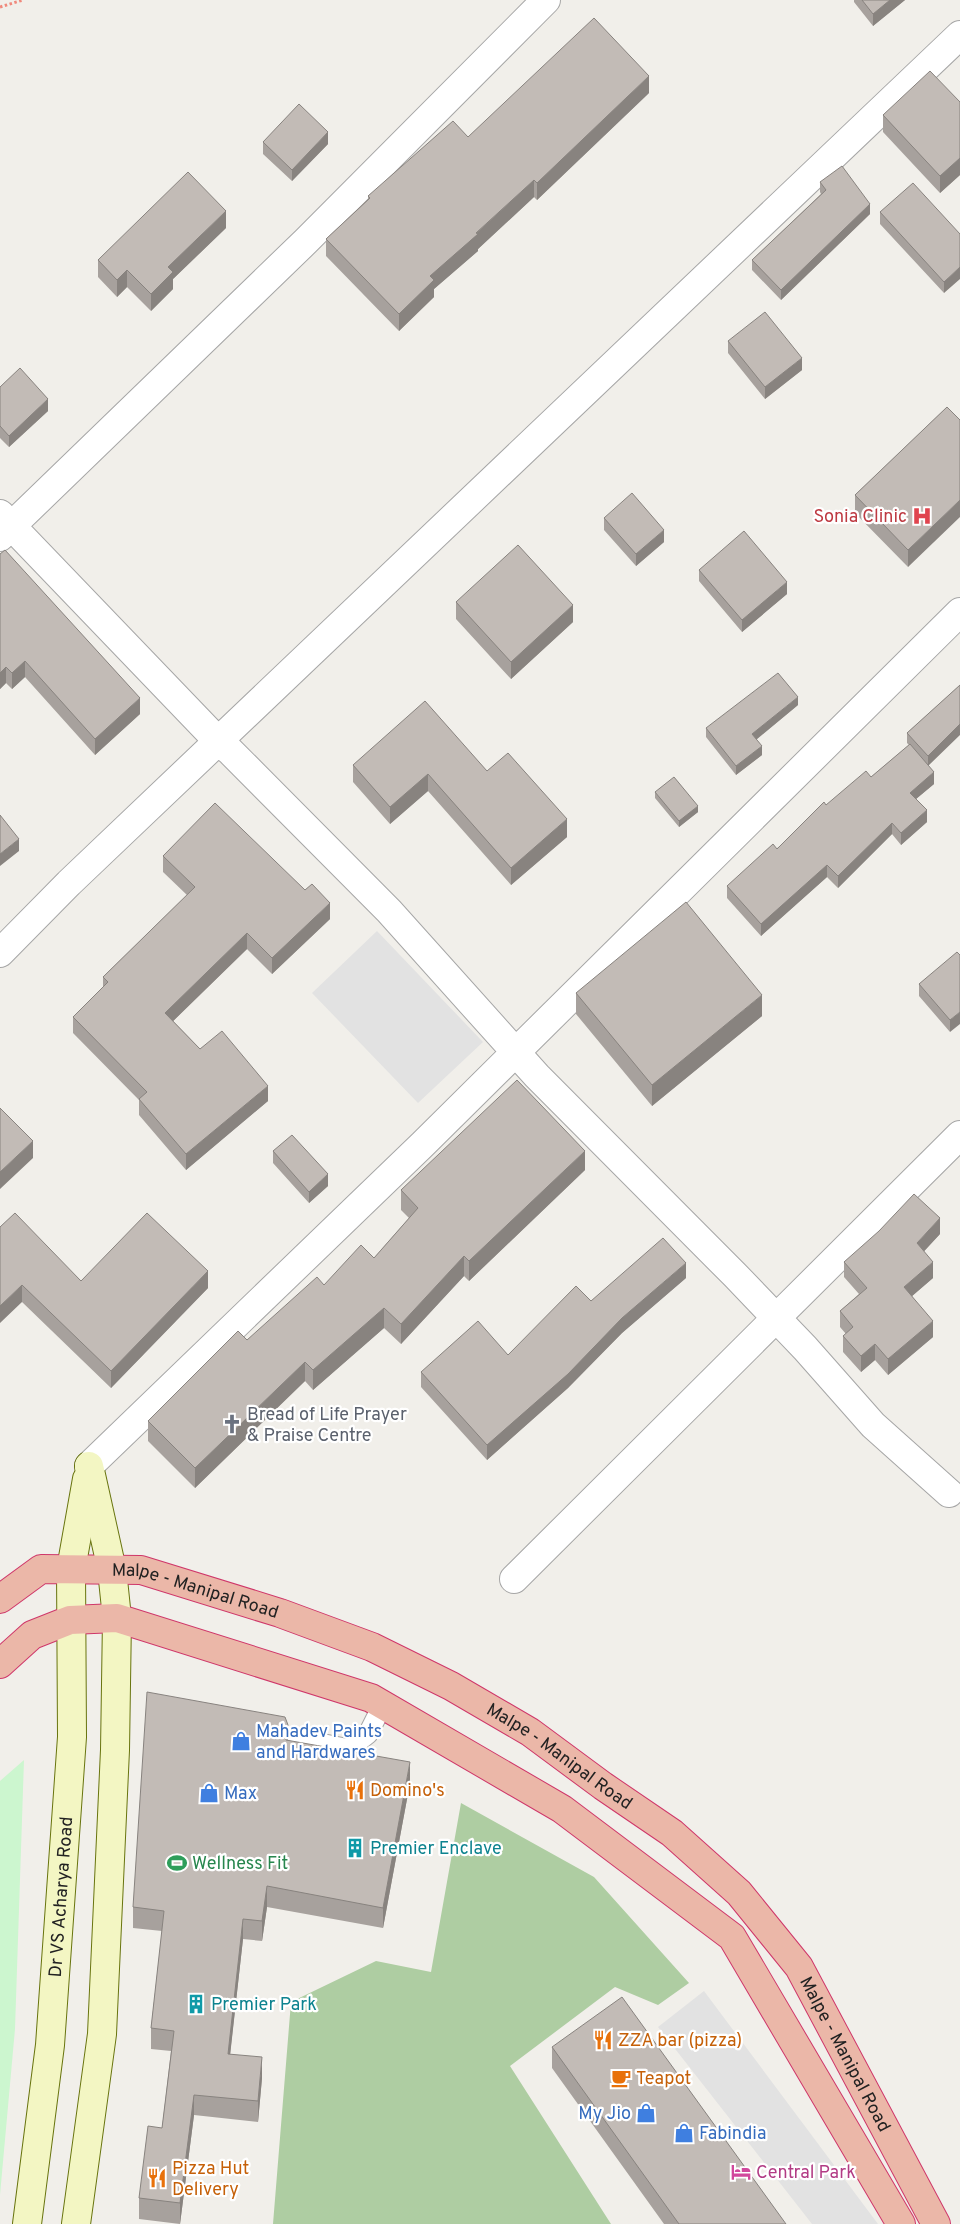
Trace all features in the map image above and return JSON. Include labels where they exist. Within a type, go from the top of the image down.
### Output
[{"type":"highway","name":"Malpe - Manipal Road","points":[[0,1599],[41,1569],[141,1570],[280,1613],[372,1647],[451,1686],[530,1732],[602,1786],[672,1833],[739,1893],[799,1966],[936,2224]]},
{"type":"highway","name":"Malpe - Manipal Road","points":[[0,1664],[32,1636],[70,1620],[116,1618],[371,1698],[562,1809],[732,1937],[901,2224]]},
{"type":"main road","name":"Dr VS Acharya Road","points":[[27,2224],[52,2025],[72,1737],[71,1569],[89,1466]]},
{"type":"main road","points":[[76,2224],[102,2034],[115,1750],[116,1618],[112,1570],[89,1466]]},
{"type":"street","points":[[546,0],[306,241],[4,526],[389,911],[536,1076],[776,1317],[873,1426],[949,1493]]},
{"type":"street","points":[[0,953],[69,883],[960,36]]},
{"type":"street","points":[[89,1466],[516,1052],[960,612]]},
{"type":"street","points":[[514,1580],[960,1135]]},
{"type":"lane","points":[[296,1738],[350,1749],[368,1734],[383,1704]]},
{"type":"path","points":[[0,7],[23,0]]},
{"type":"green space","points":[[24,1760],[15,2029],[0,2195],[0,1781]]},
{"type":"green space","points":[[461,1803],[594,1877],[689,1983],[658,2005],[615,1987],[510,2066],[611,2224],[273,2224],[291,2002],[376,1961],[431,1972]]},
{"type":"shaded area","points":[[377,931],[483,1042],[418,1103],[312,993]]},
{"type":"shaded area","points":[[704,1991],[878,2224],[812,2224],[658,2027]]},
{"type":"building","points":[[862,0],[890,0],[873,14]]},
{"type":"building","points":[[594,18],[649,76],[537,183],[534,180],[476,233],[478,234],[430,276],[434,280],[399,314],[326,239],[370,198],[368,196],[453,121],[468,137]]},
{"type":"building","points":[[930,71],[960,102],[960,158],[940,176],[883,115]]},
{"type":"building","points":[[299,104],[328,132],[292,170],[263,142]]},
{"type":"building","points":[[842,166],[870,204],[781,290],[752,260],[826,190],[820,182]]},
{"type":"building","points":[[188,172],[226,211],[168,267],[173,272],[151,294],[127,270],[117,280],[98,260]]},
{"type":"building","points":[[913,183],[960,234],[960,267],[944,282],[880,212]]},
{"type":"building","points":[[765,312],[802,358],[765,387],[728,341]]},
{"type":"building","points":[[20,368],[48,399],[9,436],[0,426],[0,387]]},
{"type":"building","points":[[947,407],[960,420],[960,500],[908,550],[855,495]]},
{"type":"building","points":[[632,493],[664,530],[636,554],[604,518]]},
{"type":"building","points":[[744,531],[787,582],[742,620],[699,570]]},
{"type":"building","points":[[518,545],[573,605],[511,662],[456,602]]},
{"type":"building","points":[[5,550],[140,698],[95,739],[25,661],[12,673],[6,667],[0,673],[0,554]]},
{"type":"building","points":[[778,673],[798,697],[752,734],[762,746],[736,766],[706,728]]},
{"type":"building","points":[[960,685],[960,724],[928,756],[907,733]]},
{"type":"building","points":[[425,701],[487,771],[508,753],[567,819],[511,868],[428,774],[390,807],[353,765]]},
{"type":"building","points":[[910,744],[934,772],[910,793],[927,810],[901,833],[892,823],[838,876],[827,865],[761,924],[727,886],[773,844],[777,849],[824,802],[826,805],[866,771],[871,777]]},
{"type":"building","points":[[674,777],[698,806],[679,821],[655,792]]},
{"type":"building","points":[[215,803],[305,890],[312,884],[330,903],[272,958],[247,933],[165,1013],[200,1049],[222,1031],[268,1086],[186,1154],[139,1099],[147,1092],[73,1017],[108,982],[103,977],[195,887],[163,856]]},
{"type":"building","points":[[0,815],[19,839],[0,854]]},
{"type":"building","points":[[686,902],[762,995],[652,1085],[576,993]]},
{"type":"building","points":[[957,952],[960,955],[960,1012],[950,1020],[919,984]]},
{"type":"building","points":[[517,1080],[585,1151],[469,1261],[464,1256],[401,1324],[384,1308],[313,1370],[305,1362],[195,1468],[148,1421],[238,1331],[247,1340],[317,1277],[324,1285],[361,1245],[374,1258],[418,1208],[401,1190]]},
{"type":"building","points":[[0,1108],[33,1141],[0,1172]]},
{"type":"building","points":[[292,1135],[328,1174],[309,1192],[273,1151]]},
{"type":"building","points":[[914,1194],[940,1218],[917,1243],[933,1262],[904,1287],[933,1321],[888,1359],[875,1344],[861,1356],[843,1336],[853,1327],[840,1311],[867,1288],[844,1262],[879,1231]]},
{"type":"building","points":[[15,1213],[81,1281],[147,1213],[208,1271],[111,1371],[22,1285],[0,1306],[0,1227]]},
{"type":"building","points":[[663,1238],[686,1263],[622,1318],[568,1374],[487,1445],[421,1372],[478,1321],[508,1355],[576,1286],[591,1301]]},
{"type":"building","points":[[147,1692],[285,1717],[288,1725],[286,1740],[410,1762],[383,1908],[267,1886],[262,1921],[243,1919],[228,2054],[262,2057],[258,2101],[194,2095],[180,2203],[139,2198],[148,2126],[162,2128],[174,2031],[151,2028],[164,1911],[133,1907]]},
{"type":"building","points":[[622,1997],[786,2224],[679,2224],[552,2047]]},
{"type":"place","name":"Sonia Clinic","points":[[922,516]]},
{"type":"place","name":"Bread of Life Prayer & Praise Centre","points":[[232,1424]]},
{"type":"place","name":"Mahadev Paints and Hardwares","points":[[241,1741]]},
{"type":"place","name":"Domino's","points":[[355,1790]]},
{"type":"place","name":"Max","points":[[209,1793]]},
{"type":"place","name":"Premier Enclave","points":[[355,1848]]},
{"type":"place","name":"Wellness Fit","points":[[177,1863]]},
{"type":"place","name":"Premier Park","points":[[196,2004]]},
{"type":"place","name":"ZZA bar (pizza)","points":[[603,2040]]},
{"type":"place","name":"Teapot","points":[[621,2078]]},
{"type":"place","name":"My Jio","points":[[646,2113]]},
{"type":"place","name":"Fabindia","points":[[684,2133]]},
{"type":"place","name":"Central Park","points":[[741,2172]]},
{"type":"place","name":"Pizza Hut Delivery","points":[[157,2178]]}]
